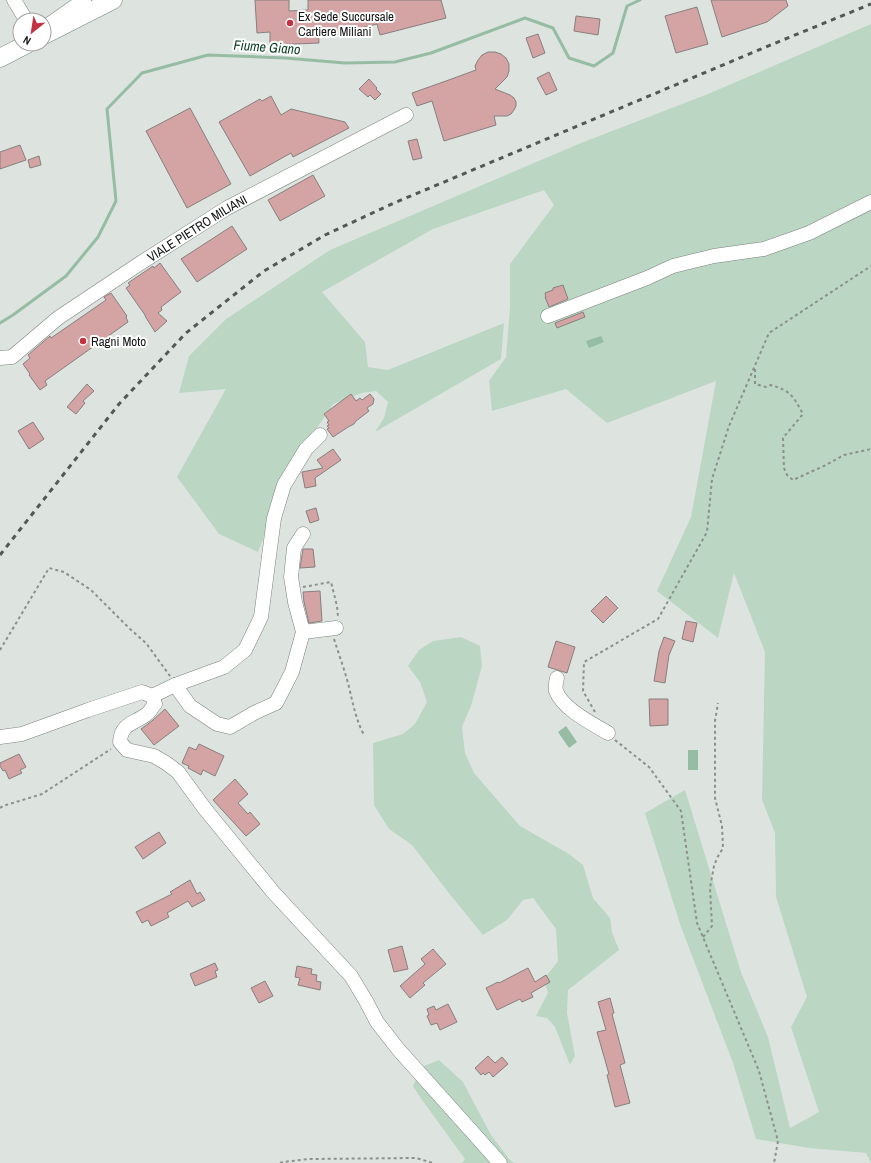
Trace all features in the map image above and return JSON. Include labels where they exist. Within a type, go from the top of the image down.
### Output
[{"type":"main road","points":[[52,31],[112,0]]},
{"type":"main road","points":[[0,58],[12,52]]},
{"type":"street","points":[[14,0],[21,12]]},
{"type":"street","points":[[52,22],[84,0]]},
{"type":"street","name":"VIALE PIETRO MILIANI","points":[[0,358],[12,357],[58,318],[227,208],[406,115]]},
{"type":"street","points":[[548,316],[674,266],[714,256],[764,249],[809,233],[871,202]]},
{"type":"street","points":[[0,737],[22,734],[142,692],[152,696],[175,685],[224,667],[246,650],[262,616],[274,518],[284,485],[306,449],[320,435]]},
{"type":"street","points":[[175,685],[190,706],[217,724],[230,727],[276,703],[292,672],[303,632],[291,577],[294,548],[303,534]]},
{"type":"street","points":[[303,632],[336,628]]},
{"type":"street","points":[[557,678],[555,689],[560,698],[575,713],[608,733]]},
{"type":"street","points":[[152,696],[155,704],[148,713],[129,724],[121,734],[120,742],[128,750],[154,756],[178,772],[273,892],[351,976],[366,1001],[376,1022],[398,1050],[500,1163]]},
{"type":"path","points":[[597,715],[583,691],[584,662],[658,619],[707,532],[712,479],[729,426],[769,333],[871,266]]},
{"type":"path","points":[[754,367],[755,384],[766,387],[771,385],[779,387],[790,393],[803,414],[783,438],[784,468],[786,475],[793,480],[844,455],[871,449]]},
{"type":"path","points":[[0,650],[49,568],[64,572],[91,590],[146,643],[168,672],[175,685]]},
{"type":"path","points":[[294,588],[331,582],[337,606],[338,620],[334,638],[349,687],[358,724],[364,735]]},
{"type":"path","points":[[703,937],[712,926],[710,888],[714,866],[723,848],[722,826],[715,798],[715,721],[718,703]]},
{"type":"path","points":[[608,733],[649,767],[681,811],[697,923],[759,1071],[778,1141],[774,1163]]},
{"type":"path","points":[[0,808],[2,806],[42,794],[120,742]]},
{"type":"path","points":[[280,1163],[309,1159],[416,1158],[433,1163]]},
{"type":"shaded area","points":[[871,24],[871,1163],[866,1153],[809,1148],[756,1139],[733,1063],[681,927],[645,813],[685,790],[741,972],[768,1037],[790,1128],[819,1112],[791,1027],[807,997],[776,897],[775,833],[762,800],[765,652],[734,573],[718,638],[657,591],[691,517],[716,381],[607,423],[566,389],[492,411],[489,381],[506,357],[510,307],[510,264],[554,205],[544,190],[433,229],[322,292],[365,342],[368,367],[388,370],[504,323],[501,359],[375,432],[384,418],[388,402],[376,391],[362,393],[333,404],[291,467],[258,552],[219,534],[177,477],[226,389],[179,393],[189,356],[226,319],[330,250],[581,143],[708,94]]},
{"type":"shaded area","points":[[601,336],[604,342],[589,348],[586,341]]},
{"type":"shaded area","points":[[461,637],[480,646],[482,666],[471,706],[462,727],[465,753],[474,773],[520,826],[569,854],[583,865],[593,898],[610,918],[612,932],[619,950],[568,990],[567,1013],[575,1056],[570,1065],[555,1027],[547,1018],[536,1016],[548,993],[544,979],[558,961],[556,929],[533,898],[523,900],[507,920],[483,935],[412,845],[389,829],[374,805],[373,743],[403,734],[415,724],[427,702],[420,682],[408,666],[419,650],[433,641]]},
{"type":"shaded area","points":[[566,726],[577,742],[569,748],[558,732]]},
{"type":"shaded area","points":[[688,750],[698,750],[698,770],[688,770]]},
{"type":"shaded area","points":[[439,1060],[463,1082],[491,1135],[514,1163],[462,1163],[465,1159],[413,1086],[422,1067]]},
{"type":"building","points":[[255,0],[289,0],[289,11],[308,10],[308,0],[441,0],[446,18],[380,35],[377,24],[335,35],[333,30],[318,31],[319,43],[270,45],[270,32],[257,33]]},
{"type":"building","points":[[711,0],[786,0],[788,6],[767,22],[722,37]]},
{"type":"building","points":[[697,7],[708,44],[676,53],[665,16]]},
{"type":"building","points":[[576,16],[600,19],[598,35],[574,31]]},
{"type":"building","points":[[538,34],[545,53],[533,58],[526,38]]},
{"type":"building","points":[[488,52],[501,54],[506,58],[509,64],[507,77],[495,89],[514,98],[516,106],[511,114],[507,116],[494,116],[496,125],[444,141],[432,101],[417,106],[412,93],[476,70],[475,66],[478,60],[482,55]]},
{"type":"building","points":[[549,72],[557,90],[546,95],[537,78]]},
{"type":"building","points":[[369,79],[381,94],[375,100],[370,95],[368,97],[359,89]]},
{"type":"building","points":[[271,96],[281,115],[291,109],[345,122],[349,128],[293,157],[291,153],[250,176],[219,122],[260,99],[262,101]]},
{"type":"building","points":[[190,108],[231,184],[187,208],[146,131]]},
{"type":"building","points":[[417,139],[422,158],[413,160],[408,141]]},
{"type":"building","points":[[20,145],[26,160],[0,169],[0,152]]},
{"type":"building","points":[[39,156],[41,165],[30,168],[28,160]]},
{"type":"building","points":[[313,175],[325,196],[280,221],[268,200]]},
{"type":"building","points":[[232,226],[247,249],[197,282],[181,259]]},
{"type":"building","points":[[160,263],[181,292],[161,307],[162,310],[158,313],[167,321],[155,332],[126,288],[130,285],[128,283]]},
{"type":"building","points":[[563,285],[568,299],[549,307],[545,293],[553,290],[553,288]]},
{"type":"building","points":[[111,293],[127,316],[128,322],[45,381],[47,385],[40,390],[23,364],[30,358],[28,355],[50,336],[51,338],[106,300],[104,297]]},
{"type":"building","points":[[583,312],[585,317],[557,328],[555,323]]},
{"type":"building","points":[[87,384],[94,391],[83,401],[85,403],[76,414],[67,407]]},
{"type":"building","points":[[351,394],[356,401],[360,398],[362,400],[370,394],[374,399],[373,404],[367,408],[369,411],[354,424],[333,437],[327,429],[329,428],[327,426],[329,425],[327,422],[329,421],[324,414]]},
{"type":"building","points":[[33,422],[44,439],[29,449],[18,431]]},
{"type":"building","points":[[333,449],[341,460],[315,478],[316,486],[305,488],[302,472],[323,468],[317,460]]},
{"type":"building","points":[[316,508],[319,520],[310,523],[306,511]]},
{"type":"building","points":[[303,549],[313,549],[315,567],[300,568]]},
{"type":"building","points":[[320,591],[322,621],[309,623],[303,592]]},
{"type":"building","points":[[606,596],[618,608],[603,623],[591,611]]},
{"type":"building","points":[[686,621],[697,623],[693,642],[682,639]]},
{"type":"building","points":[[664,637],[675,641],[669,655],[665,683],[654,681],[659,651]]},
{"type":"building","points":[[556,641],[575,647],[567,673],[548,667]]},
{"type":"building","points":[[649,699],[668,699],[668,725],[650,726]]},
{"type":"building","points":[[165,709],[179,726],[154,745],[141,729]]},
{"type":"building","points":[[199,744],[224,756],[215,776],[203,770],[201,775],[188,768],[189,766],[182,763],[189,747],[196,750]]},
{"type":"building","points":[[19,754],[26,767],[20,770],[22,773],[9,779],[5,770],[3,771],[0,766],[0,763]]},
{"type":"building","points":[[235,779],[248,794],[238,803],[248,814],[250,812],[260,824],[246,836],[213,800]]},
{"type":"building","points":[[159,832],[166,843],[143,859],[135,847]]},
{"type":"building","points":[[190,880],[197,894],[200,892],[205,900],[192,907],[188,901],[167,913],[169,917],[151,926],[148,920],[142,923],[136,912],[172,894],[170,892]]},
{"type":"building","points":[[402,946],[408,969],[394,972],[388,950]]},
{"type":"building","points":[[433,949],[446,964],[423,983],[425,985],[410,998],[400,986],[425,964],[421,959]]},
{"type":"building","points":[[215,963],[218,970],[215,971],[217,977],[195,986],[190,974]]},
{"type":"building","points":[[297,966],[312,969],[311,974],[317,975],[316,981],[321,982],[320,990],[298,985],[300,978],[295,977]]},
{"type":"building","points":[[528,968],[535,982],[546,975],[550,982],[531,993],[533,997],[522,1002],[520,999],[497,1010],[486,988]]},
{"type":"building","points":[[265,981],[273,996],[259,1003],[251,988]]},
{"type":"building","points":[[610,998],[614,1013],[612,1014],[625,1063],[620,1065],[630,1103],[615,1107],[607,1075],[609,1074],[597,1032],[606,1030],[598,1002]]},
{"type":"building","points":[[448,1004],[457,1022],[440,1030],[437,1023],[431,1025],[427,1016],[429,1015],[427,1009],[434,1006],[436,1010]]},
{"type":"building","points":[[488,1056],[495,1063],[502,1057],[508,1064],[493,1077],[489,1072],[485,1075],[483,1073],[481,1075],[475,1068]]},
{"type":"waterway","name":"Fiume Giano","points":[[0,323],[66,276],[98,237],[116,201],[107,109],[142,73],[208,55],[285,58],[345,63],[395,62],[431,53],[525,18],[553,28],[569,58],[594,66],[613,53],[627,6],[640,0]]},
{"type":"railway","points":[[0,555],[119,404],[186,333],[264,271],[325,235],[394,203],[871,4]]},
{"type":"place","name":"Ex Sede Succursale Cartiere Miliani","points":[[290,23]]},
{"type":"place","name":"Ragni Moto","points":[[83,341]]}]
